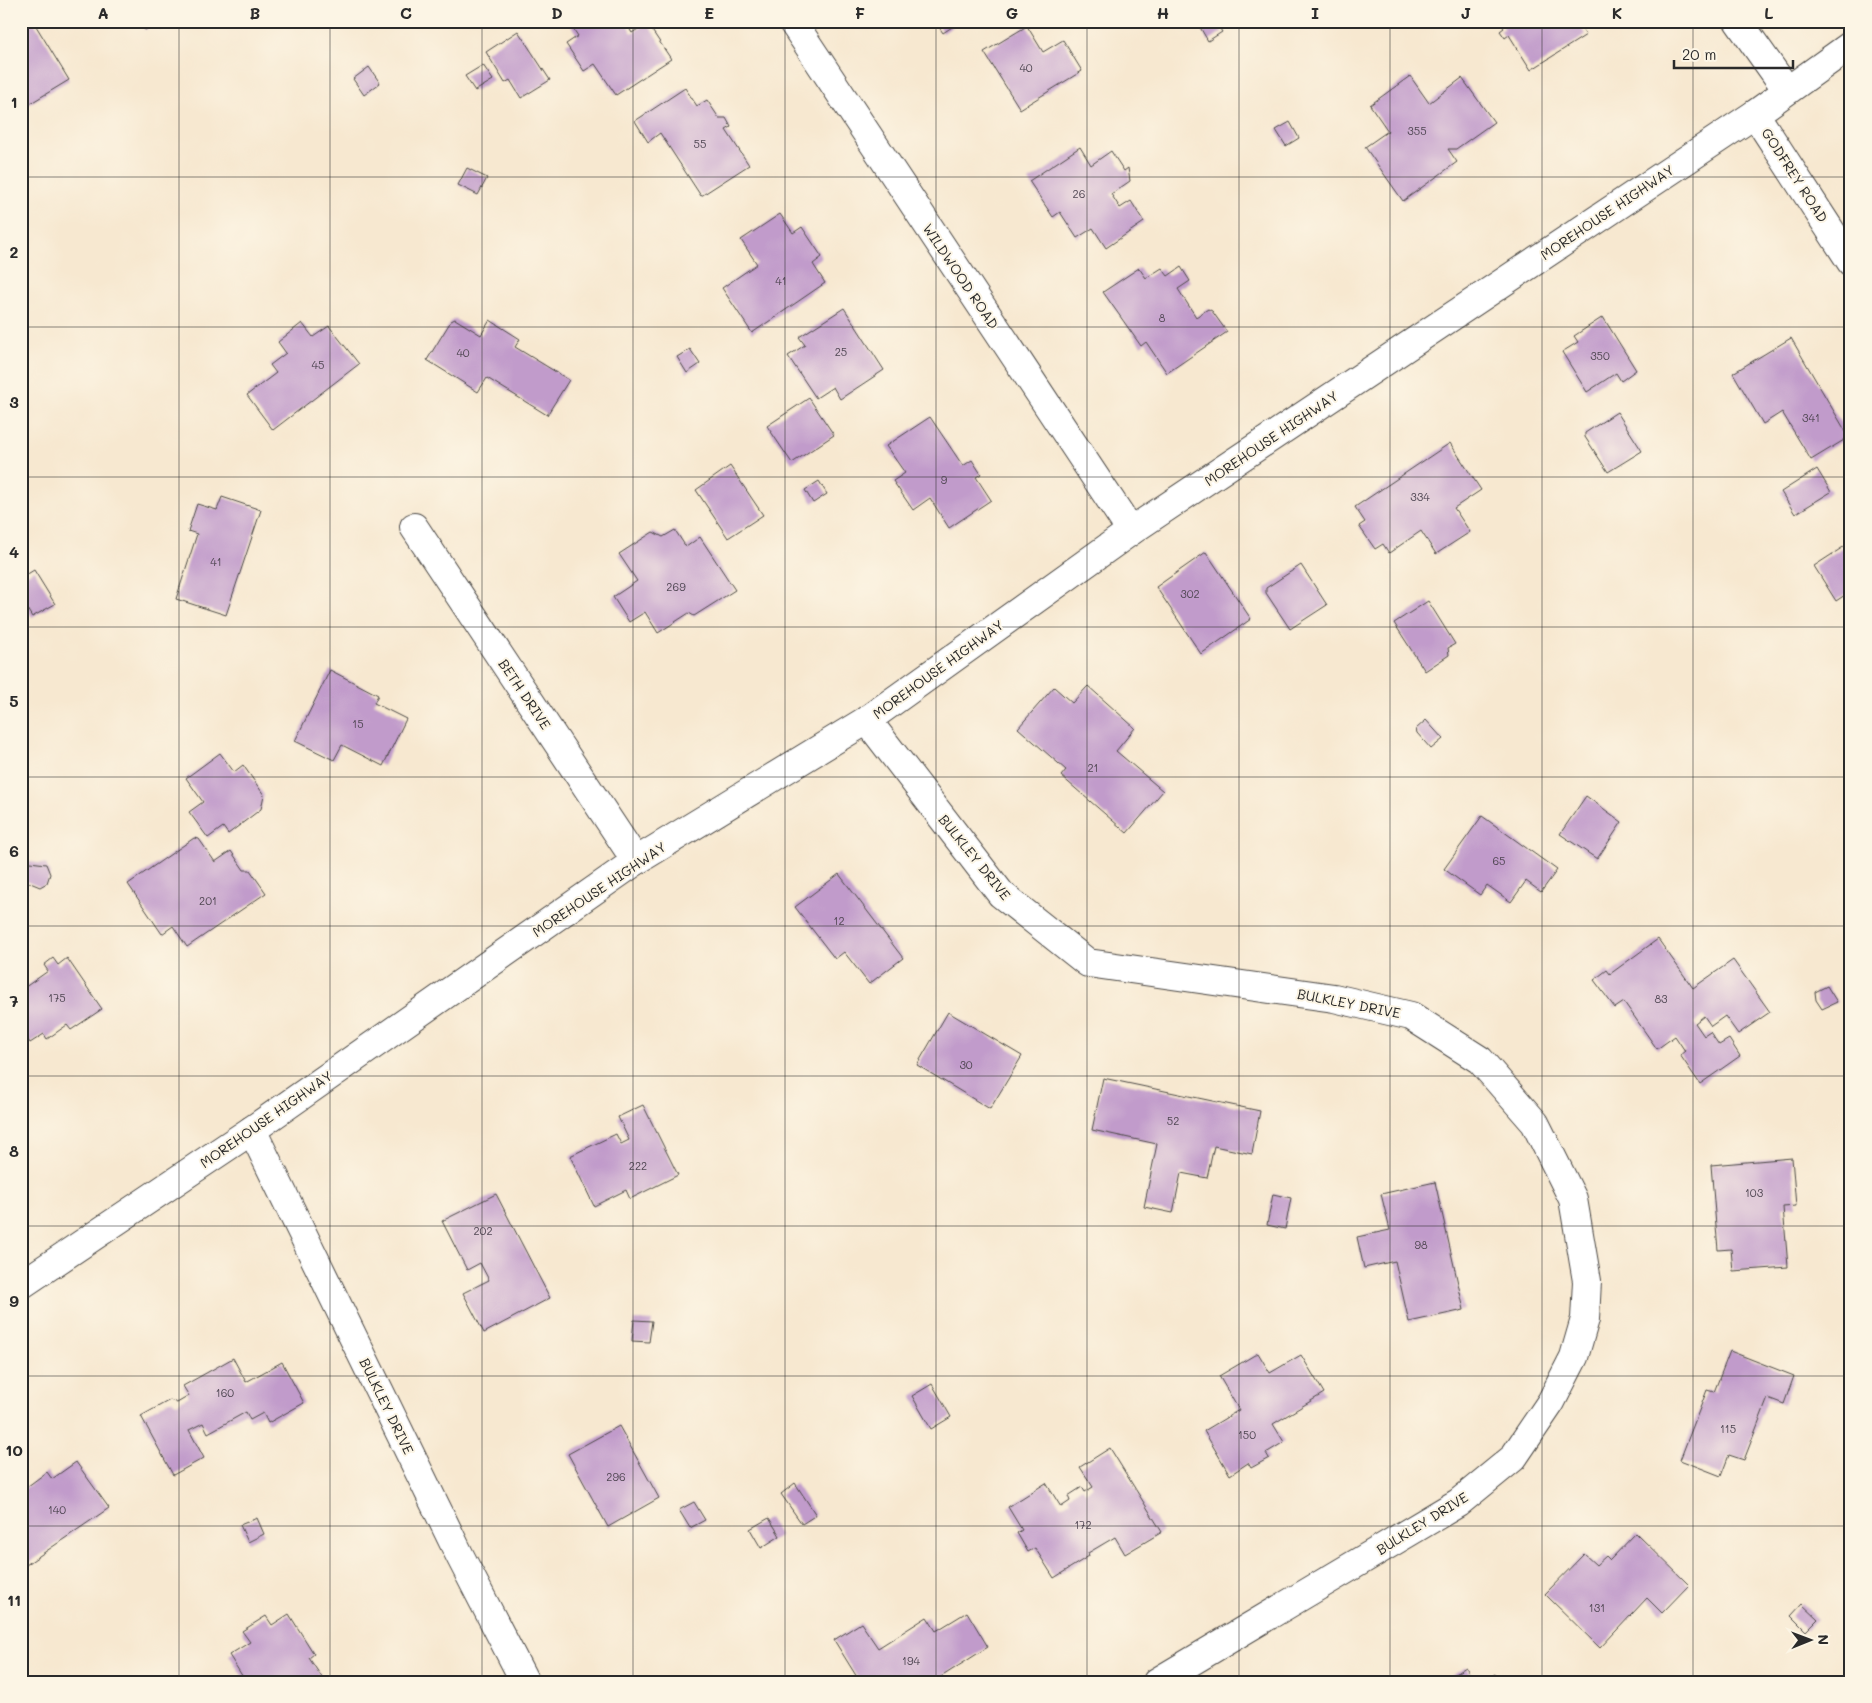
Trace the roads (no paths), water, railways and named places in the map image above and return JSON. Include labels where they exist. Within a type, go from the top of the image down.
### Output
[{"type":"street","name":"WILDWOOD ROAD","points":[[792,21],[1131,531]]},
{"type":"street","points":[[1738,21],[1787,90]]},
{"type":"street","name":"MOREHOUSE HIGHWAY","points":[[21,1285],[252,1130],[636,861],[867,720],[1131,531],[1755,114],[1851,45]]},
{"type":"street","name":"GODFREY ROAD","points":[[1755,114],[1851,262]]},
{"type":"street","name":"BETH DRIVE","points":[[414,527],[636,861]]},
{"type":"street","name":"BULKLEY DRIVE","points":[[867,720],[1001,894],[1088,963],[1334,998],[1412,1016],[1480,1060],[1535,1123],[1573,1199],[1587,1281],[1585,1318],[1574,1357],[1551,1402],[1513,1458],[1458,1503],[1157,1682]]},
{"type":"street","name":"BULKLEY DRIVE","points":[[252,1130],[460,1556],[525,1682]]}]
